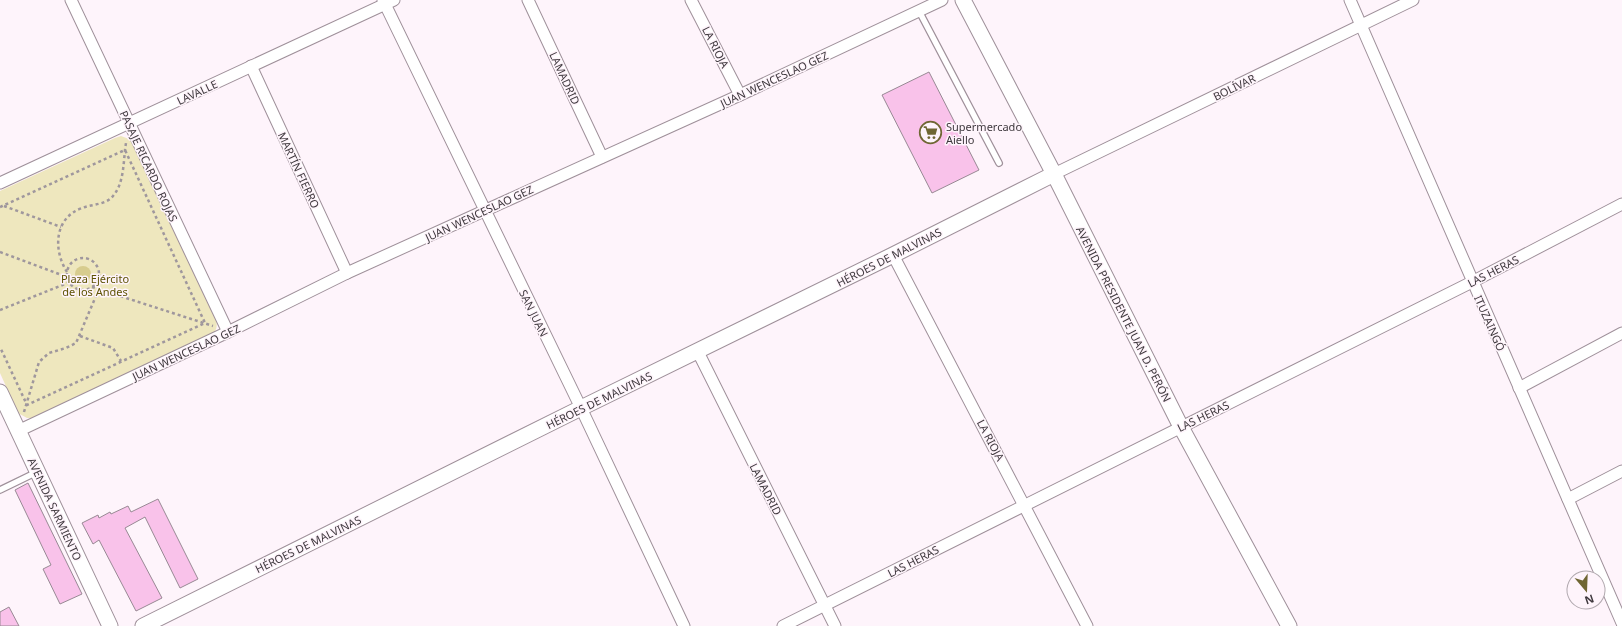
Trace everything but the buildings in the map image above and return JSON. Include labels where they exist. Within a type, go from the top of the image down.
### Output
[{"type":"main road","name":"AVENIDA PRESIDENTE JUAN D. PERÓN","points":[[963,0],[1054,174],[1180,427],[1289,626]]},
{"type":"main road","name":"HÉROES DE MALVINAS","points":[[143,626],[581,408],[698,352],[1054,174]]},
{"type":"main road","name":"AVENIDA SARMIENTO","points":[[0,392],[110,626]]},
{"type":"street","name":"PASAJE RICARDO ROJAS","points":[[71,0],[228,332]]},
{"type":"street","name":"LAMADRID","points":[[528,0],[602,157]]},
{"type":"street","name":"LA RIOJA","points":[[691,0],[740,95]]},
{"type":"street","name":"JUAN WENCESLAO GEZ","points":[[18,431],[228,332],[347,273],[740,95],[942,0]]},
{"type":"street","name":"ITUZAINGÓ","points":[[1350,0],[1622,623]]},
{"type":"street","name":"BOLÍVAR","points":[[1054,174],[1413,0]]},
{"type":"street","name":"LAVALLE","points":[[0,183],[387,1]]},
{"type":"street","name":"SAN JUAN","points":[[387,1],[484,211],[581,408],[684,626]]},
{"type":"street","name":"MARTÍN FIERRO","points":[[251,66],[347,273]]},
{"type":"street","name":"LAS HERAS","points":[[782,626],[1472,282],[1622,204]]},
{"type":"street","name":"LA RIOJA","points":[[893,255],[1087,626]]},
{"type":"street","points":[[1519,388],[1622,333]]},
{"type":"street","name":"LAMADRID","points":[[698,352],[835,626]]},
{"type":"street","points":[[1568,499],[1622,471]]},
{"type":"lane","points":[[919,11],[999,163]]},
{"type":"lane","points":[[0,490],[38,472]]},
{"type":"path","points":[[67,272],[61,261],[58,248],[59,231],[61,226],[75,211],[108,200],[114,196],[121,180],[129,123]]},
{"type":"path","points":[[0,207],[125,150]]},
{"type":"path","points":[[125,150],[205,322]]},
{"type":"path","points":[[4,206],[61,226]]},
{"type":"path","points":[[0,252],[67,277]]},
{"type":"path","points":[[92,287],[98,274],[96,267],[91,261],[84,258],[76,260],[70,265],[67,272],[67,277],[75,287],[79,289],[92,287],[99,289],[205,322],[228,332]]},
{"type":"path","points":[[0,310],[70,282]]},
{"type":"path","points":[[18,431],[27,405],[37,366],[49,353],[73,345],[80,336],[99,289]]},
{"type":"path","points":[[27,405],[205,322]]},
{"type":"path","points":[[80,336],[113,348],[122,361]]},
{"type":"path","points":[[0,347],[27,405]]},
{"type":"green space","name":"Plaza Ejército de los Andes","points":[[121,136],[129,139],[133,144],[216,320],[216,329],[210,336],[33,418],[27,418],[18,413],[0,373],[0,191]]},
{"type":"shaded area","points":[[80,266],[86,266],[91,271],[89,280],[86,282],[80,282],[75,277],[75,271]]},
{"type":"place","name":"Supermercado Aiello","points":[[930,132]]}]
